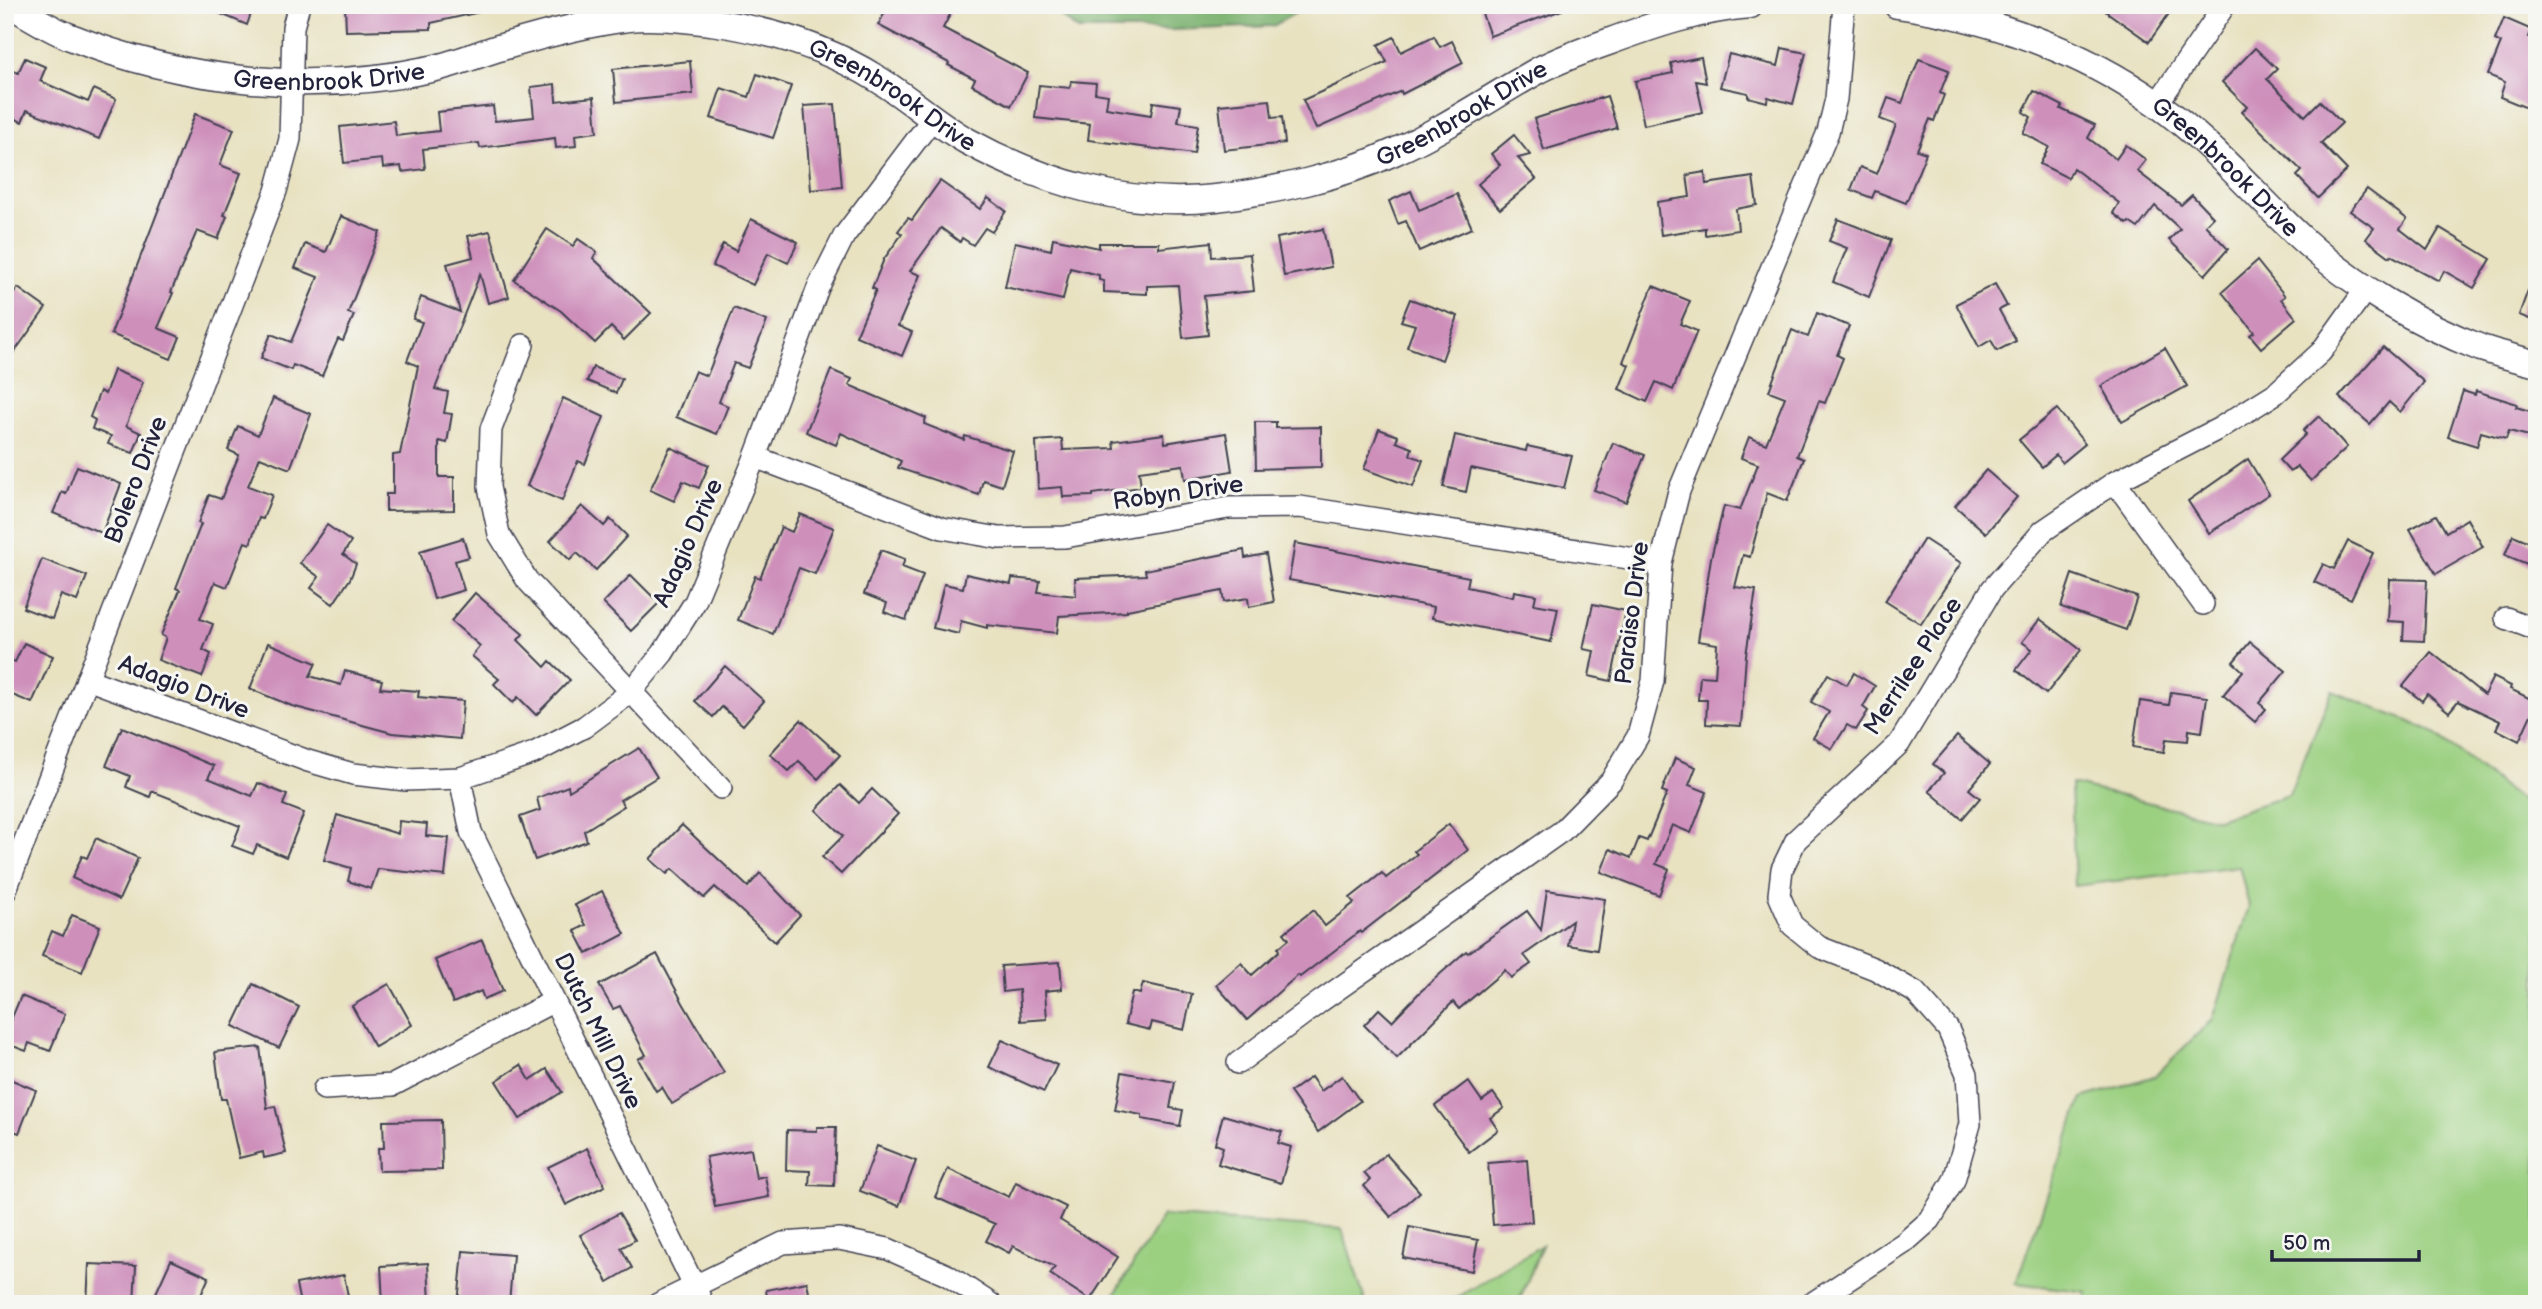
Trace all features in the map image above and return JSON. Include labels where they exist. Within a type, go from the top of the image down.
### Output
[{"type":"street","name":"Greenbrook Drive","points":[[11,5],[64,34],[142,62],[200,75],[292,82],[362,79],[432,69],[506,46],[587,26],[631,18],[679,18],[783,36],[827,52],[877,78],[965,140],[1057,182],[1103,193],[1158,199],[1195,199],[1269,191],[1339,174],[1393,153],[1427,136],[1545,67],[1585,50],[1697,13],[1751,5]]},
{"type":"street","name":"Bolero Drive","points":[[5,892],[276,191],[290,139],[293,27],[299,5]]},
{"type":"street","name":"Paraiso Drive","points":[[1238,1063],[1562,831],[1611,781],[1638,736],[1653,681],[1661,563],[1679,491],[1828,132],[1836,99],[1844,5]]},
{"type":"street","name":"Greenbrook Drive","points":[[1897,5],[1942,11],[2004,28],[2062,50],[2123,82],[2200,137],[2302,239],[2366,289],[2403,312],[2481,348],[2537,364]]},
{"type":"street","points":[[2157,104],[2225,5]]},
{"type":"street","name":"Adagio Drive","points":[[87,679],[308,761],[353,774],[406,780],[460,778],[534,753],[584,727],[631,692],[663,653],[695,602],[755,457],[818,288],[844,236],[933,118]]},
{"type":"street","name":"Merrilee Place","points":[[1811,1304],[1904,1243],[1930,1220],[1954,1180],[1970,1124],[1967,1074],[1948,1029],[1915,992],[1875,969],[1819,947],[1791,925],[1779,895],[1782,869],[1796,840],[1899,744],[1992,589],[2043,531],[2115,482],[2220,428],[2276,393],[2321,352],[2366,289]]},
{"type":"street","points":[[523,345],[491,429],[489,487],[499,534],[527,580],[721,788]]},
{"type":"street","name":"Robyn Drive","points":[[755,457],[942,528],[999,538],[1065,537],[1228,508],[1300,507],[1661,563]]},
{"type":"street","points":[[2115,482],[2203,604]]},
{"type":"street","points":[[2506,618],[2537,631]]},
{"type":"street","name":"Dutch Mill Drive","points":[[460,778],[471,832],[698,1294]]},
{"type":"street","points":[[324,1089],[393,1085],[554,1000]]},
{"type":"street","points":[[658,1304],[698,1294],[783,1243],[839,1240],[888,1249],[947,1275],[991,1304]]},
{"type":"green space","points":[[1047,5],[1309,5],[1273,26],[1078,30]]},
{"type":"green space","points":[[2332,691],[2430,730],[2537,813],[2537,1304],[2083,1304],[2087,1292],[2016,1283],[2082,1098],[2155,1076],[2213,1019],[2249,906],[2239,866],[2075,886],[2071,784],[2218,819],[2289,795]]},
{"type":"green space","points":[[1163,1216],[1342,1229],[1366,1304],[1101,1304],[1110,1302]]},
{"type":"green space","points":[[1542,1245],[1518,1304],[1447,1304]]},
{"type":"building","points":[[200,5],[254,5],[247,25]]},
{"type":"building","points":[[345,5],[479,5],[480,12],[431,23],[431,29],[346,31]]},
{"type":"building","points":[[889,5],[955,5],[943,28],[1028,73],[1011,106],[972,85],[975,79],[948,65],[949,63],[878,25]]},
{"type":"building","points":[[1479,5],[1570,5],[1570,7],[1490,36]]},
{"type":"building","points":[[2097,5],[2175,5],[2149,42]]},
{"type":"building","points":[[2504,18],[2532,30],[2529,37],[2537,40],[2537,112],[2500,97],[2505,82],[2488,75],[2501,43],[2495,40]]},
{"type":"building","points":[[1434,36],[1440,47],[1452,41],[1463,63],[1402,94],[1401,91],[1316,129],[1303,100],[1387,62],[1378,45],[1394,37],[1401,52]]},
{"type":"building","points":[[1782,48],[1806,53],[1793,104],[1768,97],[1767,102],[1748,97],[1748,93],[1720,87],[1729,54],[1778,66]]},
{"type":"building","points":[[2255,48],[2277,69],[2267,79],[2305,116],[2320,101],[2342,123],[2321,143],[2347,170],[2318,198],[2297,176],[2302,171],[2242,112],[2247,107],[2222,82]]},
{"type":"building","points":[[1701,57],[1706,83],[1696,81],[1703,112],[1644,125],[1635,81],[1673,73],[1671,63]]},
{"type":"building","points":[[25,58],[46,67],[40,81],[88,102],[94,89],[116,99],[99,139],[27,110],[22,122],[5,114],[5,67],[18,73]]},
{"type":"building","points":[[1919,59],[1949,70],[1940,93],[1944,95],[1934,121],[1930,119],[1917,150],[1926,153],[1906,203],[1875,191],[1872,198],[1851,190],[1860,167],[1877,174],[1896,125],[1880,119],[1888,98],[1902,103]]},
{"type":"building","points":[[690,61],[693,94],[616,102],[613,69]]},
{"type":"building","points":[[757,74],[791,86],[773,138],[711,118],[721,88],[749,97]]},
{"type":"building","points":[[1071,81],[1096,83],[1095,93],[1108,95],[1106,108],[1151,115],[1153,102],[1181,106],[1178,122],[1198,125],[1194,154],[1088,140],[1090,124],[1035,118],[1039,85],[1070,88]]},
{"type":"building","points":[[555,84],[556,101],[594,97],[597,132],[575,135],[576,146],[556,148],[555,138],[480,148],[479,143],[423,149],[425,169],[402,172],[401,166],[383,168],[382,159],[344,163],[340,127],[394,121],[396,136],[439,131],[437,112],[493,106],[495,121],[534,117],[531,87]]},
{"type":"building","points":[[2034,91],[2063,106],[2061,109],[2095,125],[2088,138],[2116,159],[2126,145],[2146,160],[2137,171],[2181,205],[2192,195],[2213,217],[2205,225],[2228,249],[2205,275],[2169,240],[2180,229],[2155,206],[2138,228],[2129,222],[2127,224],[2113,213],[2119,203],[2073,168],[2068,178],[2040,164],[2049,147],[2023,133],[2031,117],[2023,112]]},
{"type":"building","points":[[1607,96],[1617,128],[1544,150],[1534,119]]},
{"type":"building","points":[[1270,100],[1272,118],[1282,117],[1285,143],[1224,150],[1219,105]]},
{"type":"building","points":[[835,104],[842,187],[811,190],[804,106]]},
{"type":"building","points":[[195,114],[234,129],[220,165],[241,173],[224,215],[227,216],[218,239],[197,231],[171,292],[173,293],[158,328],[180,337],[171,359],[111,334]]},
{"type":"building","points":[[1514,135],[1530,155],[1518,158],[1536,179],[1500,209],[1478,184],[1500,165],[1491,154]]},
{"type":"building","points":[[1705,172],[1706,184],[1753,177],[1757,205],[1736,209],[1738,230],[1705,235],[1705,228],[1661,235],[1657,202],[1690,197],[1687,175]]},
{"type":"building","points":[[940,181],[980,209],[988,198],[1006,211],[992,232],[985,228],[973,245],[962,238],[960,242],[941,228],[910,271],[920,275],[898,326],[912,332],[902,356],[856,336],[876,290],[872,288],[884,259],[902,234],[898,231],[908,218],[912,220]]},
{"type":"building","points":[[2367,189],[2407,219],[2400,229],[2427,250],[2440,228],[2491,259],[2474,288],[2444,271],[2439,281],[2391,255],[2390,257],[2366,239],[2374,228],[2350,211]]},
{"type":"building","points":[[1411,191],[1419,210],[1457,194],[1472,228],[1419,251],[1406,221],[1398,224],[1389,201]]},
{"type":"building","points":[[341,216],[380,232],[348,313],[354,315],[343,341],[338,339],[322,376],[293,365],[291,370],[261,358],[271,334],[291,342],[318,277],[295,268],[305,244],[326,252]]},
{"type":"building","points":[[751,219],[798,242],[788,263],[768,253],[753,285],[713,266],[723,244],[736,251]]},
{"type":"building","points":[[1838,219],[1891,240],[1869,297],[1833,282],[1847,248],[1829,241]]},
{"type":"building","points":[[547,229],[573,246],[578,239],[597,252],[593,258],[651,313],[624,340],[611,327],[595,343],[561,311],[514,280]]},
{"type":"building","points":[[1323,229],[1331,267],[1284,276],[1277,238]]},
{"type":"building","points":[[490,231],[509,297],[488,303],[480,274],[435,389],[448,392],[444,413],[452,414],[447,443],[439,441],[439,477],[454,477],[454,510],[386,511],[386,494],[393,494],[393,455],[400,454],[418,366],[407,361],[422,322],[413,319],[421,297],[460,312],[447,264],[473,257],[468,236]]},
{"type":"building","points":[[1053,238],[1099,248],[1099,243],[1159,243],[1159,248],[1211,242],[1212,257],[1250,254],[1254,291],[1204,296],[1208,335],[1183,338],[1178,285],[1147,286],[1147,294],[1104,292],[1104,281],[1099,280],[1099,275],[1070,268],[1063,300],[1005,287],[1015,242],[1051,250]]},
{"type":"building","points":[[2257,261],[2285,296],[2281,299],[2296,318],[2261,348],[2250,335],[2254,332],[2222,292]]},
{"type":"building","points":[[2537,271],[2537,322],[2519,315]]},
{"type":"building","points":[[1995,284],[2007,306],[1999,310],[2016,341],[1997,351],[1991,340],[1979,347],[1956,304]]},
{"type":"building","points":[[1653,286],[1690,301],[1680,324],[1697,331],[1673,390],[1656,382],[1647,402],[1619,389],[1629,365],[1623,362]]},
{"type":"building","points":[[18,288],[46,308],[5,365],[5,305]]},
{"type":"building","points":[[1410,299],[1458,316],[1442,360],[1407,347],[1415,325],[1401,321]]},
{"type":"building","points":[[734,308],[767,321],[748,368],[734,363],[719,402],[728,406],[717,434],[676,417],[695,371],[707,376]]},
{"type":"building","points":[[1817,313],[1849,326],[1837,355],[1843,358],[1825,403],[1819,401],[1797,456],[1804,459],[1787,501],[1767,493],[1750,557],[1743,555],[1735,587],[1756,590],[1746,655],[1741,726],[1706,724],[1707,700],[1698,700],[1700,676],[1715,677],[1717,644],[1698,641],[1711,558],[1724,506],[1740,510],[1758,464],[1741,458],[1749,437],[1766,444],[1785,397],[1769,391],[1784,350],[1792,330],[1808,337]]},
{"type":"building","points":[[2383,347],[2424,382],[2400,412],[2389,402],[2370,424],[2339,397]]},
{"type":"building","points":[[2165,348],[2187,386],[2122,422],[2101,386]]},
{"type":"building","points":[[593,367],[622,379],[616,393],[587,381]]},
{"type":"building","points":[[114,370],[143,382],[126,426],[141,433],[133,453],[108,444],[111,436],[92,429],[95,420],[90,417],[100,391],[105,394]]},
{"type":"building","points":[[831,370],[852,379],[849,385],[926,418],[924,424],[964,440],[965,436],[1013,451],[1002,486],[983,480],[979,495],[898,468],[901,461],[841,433],[836,445],[806,432]]},
{"type":"building","points":[[2463,391],[2475,395],[2476,391],[2537,413],[2537,438],[2509,431],[2506,439],[2481,432],[2477,446],[2448,437]]},
{"type":"building","points":[[273,398],[311,414],[290,469],[260,457],[248,486],[272,495],[263,519],[259,518],[250,544],[245,542],[227,587],[215,582],[200,619],[213,624],[203,650],[211,654],[202,677],[158,660],[166,638],[161,635],[180,590],[176,588],[201,524],[198,523],[209,495],[221,499],[239,455],[228,450],[238,426],[258,435]]},
{"type":"building","points":[[563,398],[604,417],[585,464],[578,461],[562,501],[527,486]]},
{"type":"building","points":[[2057,409],[2085,444],[2062,463],[2056,455],[2042,467],[2019,440]]},
{"type":"building","points":[[2319,416],[2347,447],[2311,481],[2297,466],[2290,472],[2279,460],[2306,434],[2303,431]]},
{"type":"building","points":[[1255,422],[1276,422],[1276,428],[1321,427],[1321,467],[1256,469]]},
{"type":"building","points":[[1379,429],[1398,436],[1396,442],[1412,448],[1410,455],[1423,460],[1413,487],[1364,469]]},
{"type":"building","points":[[1226,433],[1232,471],[1185,479],[1183,465],[1139,471],[1141,487],[1093,496],[1063,497],[1062,487],[1038,489],[1036,441],[1062,439],[1063,450],[1114,448],[1113,441],[1164,434],[1165,443]]},
{"type":"building","points":[[1455,435],[1526,451],[1527,446],[1572,456],[1564,488],[1471,468],[1466,492],[1443,487]]},
{"type":"building","points":[[1613,443],[1645,455],[1626,502],[1594,490]]},
{"type":"building","points":[[670,447],[709,465],[699,488],[683,481],[674,501],[650,490]]},
{"type":"building","points":[[2248,459],[2269,494],[2209,533],[2188,501]]},
{"type":"building","points":[[77,466],[121,484],[102,533],[53,513],[62,492],[66,494]]},
{"type":"building","points":[[1986,470],[2017,497],[1986,533],[1955,506]]},
{"type":"building","points":[[582,506],[604,526],[610,519],[627,536],[596,570],[577,553],[570,560],[550,541]]},
{"type":"building","points":[[800,514],[834,528],[815,574],[799,568],[773,634],[738,620],[755,576],[760,578],[781,527],[792,532]]},
{"type":"building","points":[[2436,515],[2446,532],[2467,519],[2483,547],[2436,574],[2410,529]]},
{"type":"building","points":[[327,525],[351,542],[343,554],[356,564],[350,579],[333,604],[311,588],[319,577],[300,563]]},
{"type":"building","points":[[2513,535],[2537,545],[2537,568],[2505,555]]},
{"type":"building","points":[[463,538],[469,557],[455,561],[464,590],[434,599],[420,551]]},
{"type":"building","points":[[1924,539],[1961,563],[1921,624],[1885,601]]},
{"type":"building","points":[[2348,541],[2373,553],[2351,599],[2314,582],[2323,564],[2334,569]]},
{"type":"building","points":[[1295,543],[1469,577],[1467,587],[1513,597],[1514,591],[1536,595],[1534,604],[1558,608],[1551,642],[1432,618],[1434,607],[1289,580]]},
{"type":"building","points":[[881,550],[905,559],[902,567],[923,575],[906,620],[884,612],[887,603],[864,594]]},
{"type":"building","points":[[1244,550],[1245,558],[1266,554],[1274,602],[1249,607],[1248,598],[1224,602],[1222,591],[1127,612],[1059,616],[1057,633],[987,625],[987,628],[961,621],[959,634],[933,628],[944,584],[963,588],[966,574],[1011,584],[1012,578],[1040,581],[1038,592],[1076,596],[1075,578],[1146,575],[1145,570]]},
{"type":"building","points":[[42,559],[87,576],[77,601],[61,595],[52,619],[23,608]]},
{"type":"building","points":[[2072,574],[2137,597],[2126,630],[2061,607]]},
{"type":"building","points":[[631,575],[659,603],[631,631],[603,603]]},
{"type":"building","points":[[2390,579],[2427,580],[2424,641],[2403,640],[2404,622],[2388,621]]},
{"type":"building","points":[[475,593],[523,634],[518,640],[545,667],[550,661],[570,680],[536,715],[518,697],[513,703],[494,684],[499,679],[472,656],[480,646],[451,621]]},
{"type":"building","points":[[1593,604],[1626,611],[1611,681],[1589,676],[1594,651],[1583,649]]},
{"type":"building","points":[[2040,619],[2081,650],[2046,694],[2016,670],[2032,649],[2022,642]]},
{"type":"building","points":[[2250,642],[2286,671],[2259,703],[2266,709],[2255,722],[2223,695],[2243,671],[2233,662]]},
{"type":"building","points":[[24,643],[53,656],[32,703],[5,692],[5,658],[15,662]]},
{"type":"building","points":[[268,643],[316,663],[310,676],[341,685],[345,671],[382,680],[380,688],[419,691],[418,697],[463,701],[460,739],[392,733],[292,706],[250,689]]},
{"type":"building","points":[[2431,652],[2484,695],[2493,677],[2537,702],[2519,741],[2496,729],[2500,721],[2458,701],[2449,712],[2427,694],[2422,701],[2403,686]]},
{"type":"building","points":[[725,666],[764,701],[743,725],[722,707],[713,717],[695,701]]},
{"type":"building","points":[[1854,673],[1875,686],[1863,707],[1868,711],[1856,730],[1847,725],[1832,749],[1813,738],[1829,712],[1811,702],[1828,674],[1847,685]]},
{"type":"building","points":[[2171,692],[2207,697],[2202,732],[2189,730],[2188,741],[2166,739],[2164,752],[2133,747],[2140,701],[2169,705]]},
{"type":"building","points":[[801,720],[840,755],[818,779],[799,761],[789,771],[770,754]]},
{"type":"building","points":[[122,727],[214,766],[208,778],[252,796],[258,783],[287,795],[283,805],[304,813],[286,857],[257,845],[253,854],[232,846],[240,826],[152,791],[150,797],[126,787],[130,776],[106,766]]},
{"type":"building","points":[[1957,736],[1990,764],[1969,789],[1980,798],[1962,819],[1929,791],[1944,773],[1933,764]]},
{"type":"building","points":[[639,748],[657,777],[620,800],[624,806],[584,831],[587,841],[535,860],[520,817],[540,810],[537,798],[568,786],[569,791]]},
{"type":"building","points":[[1675,758],[1696,767],[1689,785],[1707,792],[1691,833],[1672,825],[1656,864],[1669,869],[1659,895],[1601,872],[1610,849],[1631,858],[1639,838],[1647,841],[1667,793],[1662,791]]},
{"type":"building","points":[[840,785],[859,803],[872,789],[898,814],[841,874],[822,857],[843,836],[816,810]]},
{"type":"building","points":[[337,815],[398,834],[399,821],[427,824],[426,836],[449,838],[445,876],[378,869],[371,889],[348,881],[351,868],[324,860]]},
{"type":"building","points":[[1449,824],[1468,850],[1361,933],[1360,931],[1300,977],[1298,975],[1247,1020],[1216,985],[1241,963],[1252,975],[1289,939],[1284,933],[1313,910],[1325,926],[1354,903],[1350,898],[1382,873],[1386,878],[1417,854],[1414,851]]},
{"type":"building","points":[[682,825],[748,887],[760,873],[800,915],[775,942],[715,887],[704,898],[672,869],[667,874],[650,859]]},
{"type":"building","points":[[96,838],[138,858],[119,900],[72,878],[82,856],[87,858]]},
{"type":"building","points":[[1547,890],[1605,899],[1597,950],[1568,945],[1572,921],[1524,955],[1531,964],[1511,978],[1505,970],[1459,1009],[1453,1002],[1397,1058],[1364,1025],[1379,1009],[1392,1021],[1466,951],[1468,953],[1527,911],[1541,930]]},
{"type":"building","points":[[602,891],[625,934],[587,954],[575,931],[586,925],[575,905]]},
{"type":"building","points":[[72,915],[100,926],[82,972],[42,956],[52,931],[63,936]]},
{"type":"building","points":[[482,940],[503,991],[484,999],[481,991],[453,1003],[435,960]]},
{"type":"building","points":[[657,954],[724,1073],[672,1104],[662,1087],[656,1091],[638,1059],[646,1055],[620,1006],[613,1009],[599,985]]},
{"type":"building","points":[[1060,962],[1062,989],[1045,991],[1047,1019],[1021,1021],[1019,990],[1003,992],[1001,966]]},
{"type":"building","points":[[1143,983],[1192,994],[1184,1030],[1152,1022],[1150,1030],[1125,1024],[1132,992],[1140,994]]},
{"type":"building","points":[[253,984],[299,1007],[279,1048],[233,1026]]},
{"type":"building","points":[[389,984],[412,1025],[375,1047],[352,1006]]},
{"type":"building","points":[[21,996],[65,1014],[50,1051],[29,1043],[26,1051],[5,1043],[5,1034]]},
{"type":"building","points":[[1002,1040],[1057,1065],[1044,1092],[989,1067]]},
{"type":"building","points":[[260,1047],[267,1108],[275,1106],[286,1153],[264,1158],[263,1152],[239,1158],[226,1099],[221,1099],[215,1052]]},
{"type":"building","points":[[521,1065],[530,1080],[547,1069],[562,1092],[520,1119],[496,1081]]},
{"type":"building","points":[[1122,1072],[1175,1082],[1170,1108],[1183,1110],[1180,1126],[1142,1119],[1142,1115],[1115,1110]]},
{"type":"building","points":[[1342,1076],[1360,1101],[1318,1132],[1290,1092],[1311,1077],[1321,1091]]},
{"type":"building","points":[[5,1077],[36,1090],[19,1133],[5,1128]]},
{"type":"building","points":[[1468,1081],[1482,1101],[1493,1093],[1504,1108],[1490,1118],[1498,1130],[1469,1152],[1435,1106]]},
{"type":"building","points":[[1223,1115],[1282,1132],[1278,1143],[1291,1147],[1281,1183],[1218,1164],[1223,1147],[1215,1144]]},
{"type":"building","points":[[441,1120],[442,1170],[379,1171],[378,1148],[384,1148],[383,1121]]},
{"type":"building","points":[[817,1127],[836,1127],[834,1186],[809,1185],[810,1171],[786,1170],[787,1130],[817,1131]]},
{"type":"building","points":[[877,1146],[916,1161],[899,1206],[860,1191]]},
{"type":"building","points":[[587,1148],[605,1186],[566,1205],[548,1167]]},
{"type":"building","points":[[751,1149],[756,1178],[765,1176],[769,1197],[715,1207],[706,1157]]},
{"type":"building","points":[[1386,1154],[1420,1192],[1391,1217],[1364,1186],[1370,1180],[1364,1173]]},
{"type":"building","points":[[1527,1160],[1532,1222],[1493,1225],[1488,1163]]},
{"type":"building","points":[[948,1169],[1009,1197],[1016,1182],[1066,1207],[1060,1220],[1118,1257],[1090,1300],[1050,1274],[1055,1267],[1013,1246],[1009,1253],[986,1241],[995,1224],[935,1197]]},
{"type":"building","points":[[619,1213],[635,1240],[621,1248],[632,1268],[608,1282],[580,1235]]},
{"type":"building","points":[[1409,1227],[1478,1240],[1472,1271],[1403,1258]]},
{"type":"building","points":[[463,1251],[513,1255],[509,1304],[458,1304]]},
{"type":"building","points":[[171,1260],[209,1277],[197,1304],[151,1304]]},
{"type":"building","points":[[428,1263],[430,1304],[383,1304],[381,1266]]},
{"type":"building","points":[[89,1264],[136,1266],[134,1304],[87,1304]]},
{"type":"building","points":[[344,1275],[349,1302],[300,1304],[296,1284]]},
{"type":"building","points":[[807,1282],[811,1304],[768,1304],[766,1290]]}]
